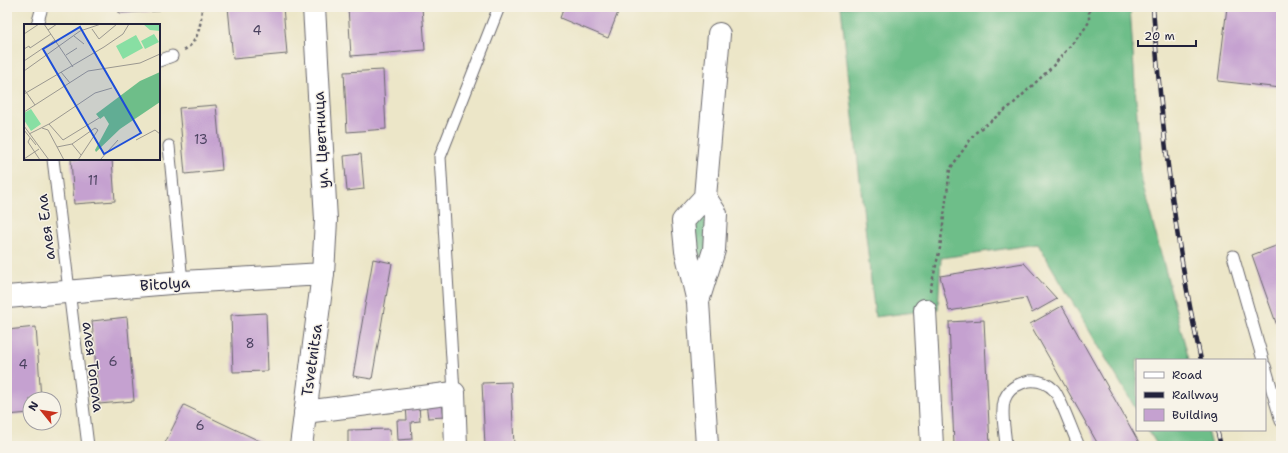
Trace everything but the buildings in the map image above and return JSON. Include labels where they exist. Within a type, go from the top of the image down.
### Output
[{"type":"street","name":"ул. Цветница","points":[[314,7],[326,220],[323,274]]},
{"type":"street","points":[[707,446],[698,302],[686,251],[683,221],[705,197],[719,34]]},
{"type":"street","points":[[698,302],[714,250],[716,214],[705,197]]},
{"type":"street","name":"Bitolya","points":[[7,297],[182,282],[323,274]]},
{"type":"street","name":"Tsvetnitsa","points":[[301,446],[323,274]]},
{"type":"street","points":[[925,310],[932,446]]},
{"type":"street","points":[[305,412],[454,393],[456,446]]},
{"type":"lane","points":[[37,24],[42,7]]},
{"type":"lane","points":[[454,393],[440,157],[498,7]]},
{"type":"lane","points":[[160,61],[172,56]]},
{"type":"lane","points":[[168,146],[182,282]]},
{"type":"lane","name":"алея Ела","points":[[53,160],[68,292]]},
{"type":"lane","points":[[1233,256],[1263,359]]},
{"type":"lane","name":"алея Топола","points":[[68,292],[88,446]]},
{"type":"lane","points":[[1266,369],[1281,421]]},
{"type":"lane","points":[[1006,446],[1003,404],[1007,392],[1017,384],[1034,380],[1046,383],[1054,391],[1079,446]]},
{"type":"path","points":[[172,56],[192,46],[201,24],[202,7]]},
{"type":"path","points":[[925,310],[940,248],[950,169],[975,133],[1013,104],[1046,72],[1083,31],[1089,22],[1089,7]]},
{"type":"green space","points":[[841,7],[1130,7],[1141,178],[1189,359],[1136,359],[1136,409],[1038,244],[941,258],[938,309],[875,317]]},
{"type":"green space","points":[[708,206],[712,247],[693,273],[686,223]]},
{"type":"green space","points":[[1149,431],[1207,431],[1211,446],[1158,446]]},
{"type":"railway","points":[[1153,7],[1160,96],[1170,184],[1176,228],[1201,359]]},
{"type":"railway","points":[[1217,431],[1221,446]]}]
